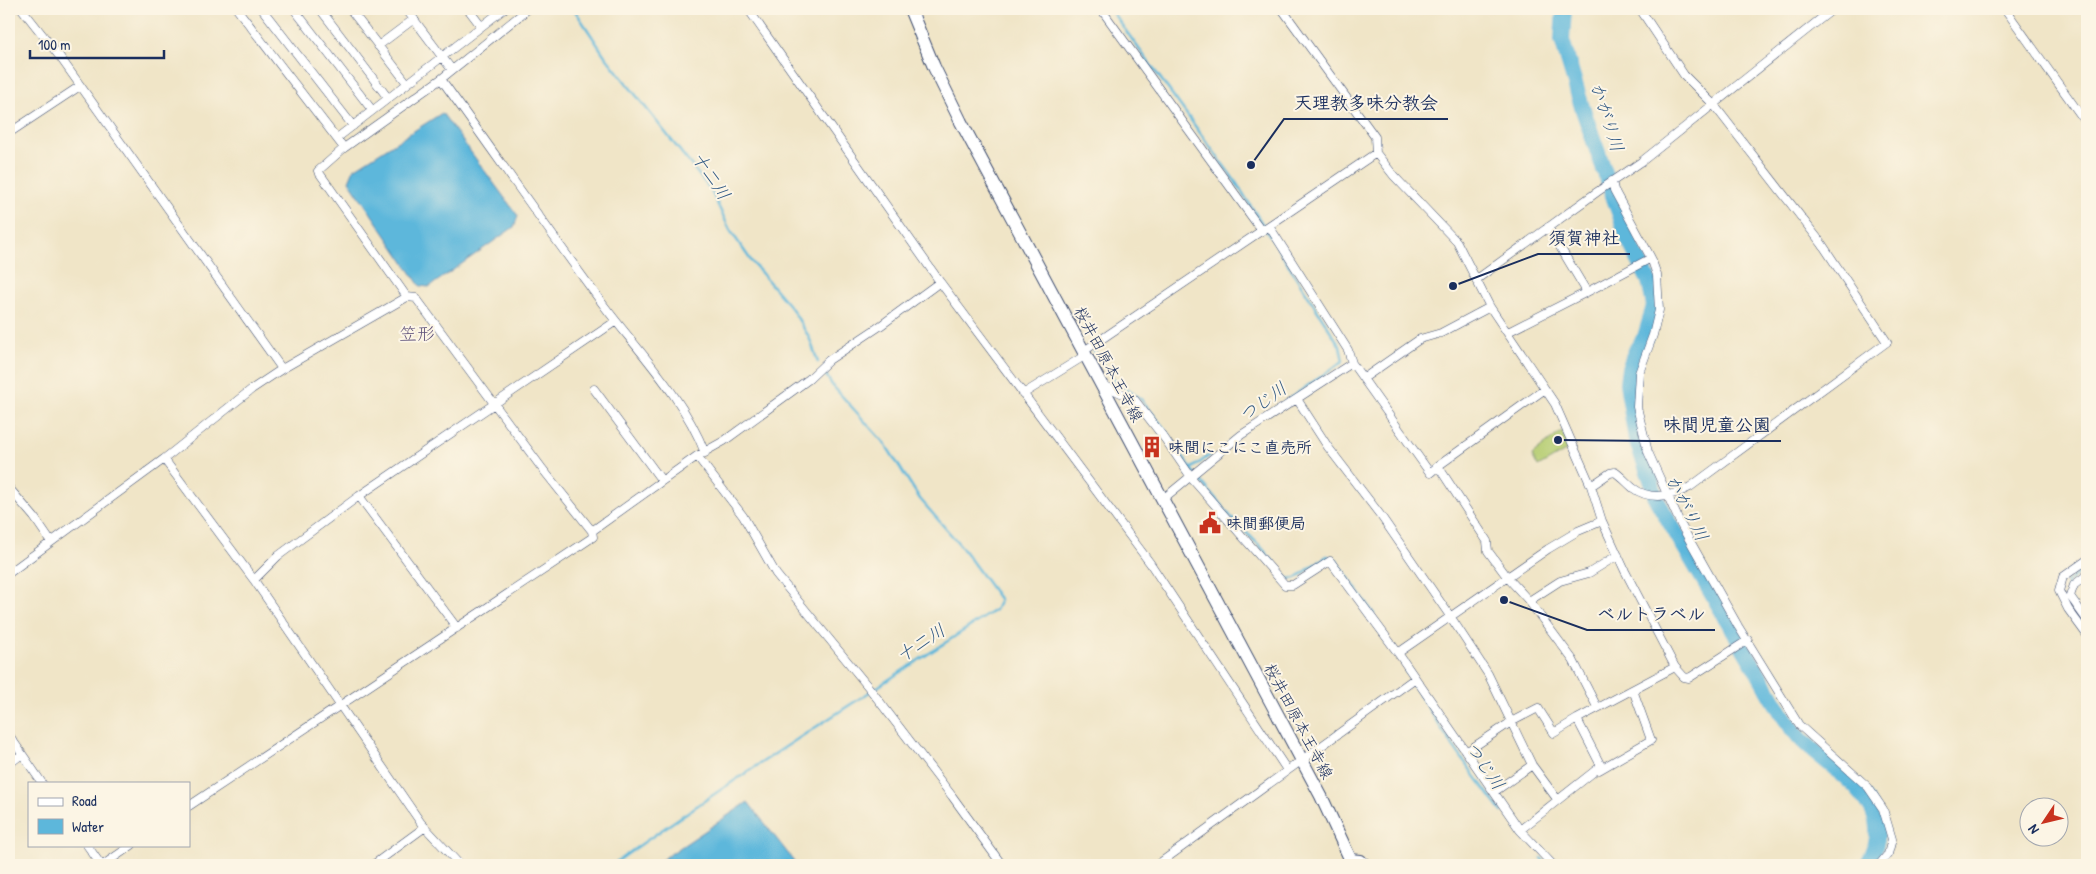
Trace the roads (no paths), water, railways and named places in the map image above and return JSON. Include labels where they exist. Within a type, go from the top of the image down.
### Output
[{"type":"main road","name":"桜井田原本王寺線","points":[[910,9],[934,67],[962,122],[1321,796],[1352,862]]},
{"type":"street","points":[[22,9],[60,57],[282,369]]},
{"type":"street","points":[[237,9],[344,148]]},
{"type":"street","points":[[262,9],[353,126]]},
{"type":"street","points":[[294,9],[372,110]]},
{"type":"street","points":[[320,9],[388,98]]},
{"type":"street","points":[[350,9],[407,83]]},
{"type":"street","points":[[406,9],[452,70]]},
{"type":"street","points":[[468,9],[481,26]]},
{"type":"street","points":[[336,138],[504,9]]},
{"type":"street","points":[[748,9],[940,282],[1150,563],[1286,770]]},
{"type":"street","points":[[1102,9],[1262,231]]},
{"type":"street","points":[[1282,9],[1375,137],[1376,153],[1394,176],[1457,242],[1490,307],[1555,404],[1591,486],[1602,521],[1675,667],[1684,677],[1689,678],[1748,640]]},
{"type":"street","points":[[1591,486],[1610,473],[1615,472],[1633,488],[1645,494],[1668,496],[1676,494],[1690,487],[1887,342],[1822,244],[1714,105],[1684,76],[1640,9]]},
{"type":"street","points":[[1477,279],[1641,162],[1834,9]]},
{"type":"street","points":[[2005,9],[2087,124]]},
{"type":"street","points":[[406,297],[318,171],[344,148],[441,79],[525,10]]},
{"type":"street","points":[[378,46],[414,19]]},
{"type":"street","points":[[441,79],[545,226],[663,380],[700,440],[701,454],[743,516],[776,574],[870,689],[1002,865]]},
{"type":"street","points":[[9,133],[80,86]]},
{"type":"street","points":[[1023,394],[1081,358],[1084,353],[1376,153]]},
{"type":"street","points":[[1612,181],[1614,190],[1651,258],[1657,274],[1659,310],[1654,335],[1639,373],[1637,407],[1648,452],[1681,525],[1799,725],[1868,787],[1883,809],[1892,840],[1888,854],[1879,865]]},
{"type":"street","points":[[1269,226],[1348,350],[1352,363],[1430,473],[1546,389]]},
{"type":"street","points":[[1548,227],[1587,292]]},
{"type":"street","points":[[1508,332],[1651,258]]},
{"type":"street","points":[[592,531],[701,454],[724,442],[810,379],[829,360],[880,326],[940,282]]},
{"type":"street","points":[[9,574],[164,459],[252,389],[282,369],[406,297],[416,298],[494,404],[592,531],[593,537],[190,805]]},
{"type":"street","points":[[1364,378],[1420,339],[1441,334],[1490,307]]},
{"type":"street","points":[[254,580],[278,556],[359,496],[616,321]]},
{"type":"street","points":[[1163,499],[1241,435],[1352,363]]},
{"type":"street","points":[[1101,384],[1134,399],[1191,477],[1286,585],[1293,585],[1330,561],[1398,654],[1520,830],[1553,865]]},
{"type":"street","points":[[594,389],[662,481]]},
{"type":"street","points":[[1297,399],[1328,447],[1381,516],[1488,674],[1532,765],[1557,799]]},
{"type":"street","points":[[164,459],[254,580],[425,827],[460,865]]},
{"type":"street","points":[[1438,466],[1488,541],[1488,551],[1508,578],[1529,601],[1573,660],[1598,707]]},
{"type":"street","points":[[9,488],[34,517],[51,542]]},
{"type":"street","points":[[359,496],[457,628]]},
{"type":"street","points":[[1398,654],[1548,549],[1578,531],[1602,521]]},
{"type":"street","points":[[1529,601],[1560,581],[1589,573],[1618,555]]},
{"type":"street","points":[[2087,560],[2063,577],[2059,591],[2068,609],[2087,635]]},
{"type":"street","points":[[2087,575],[2074,585],[2070,596],[2087,620]]},
{"type":"street","points":[[1466,752],[1511,722],[1538,708],[1554,733],[1598,707],[1675,667]]},
{"type":"street","points":[[1157,865],[1414,679]]},
{"type":"street","points":[[1520,830],[1557,799],[1596,772],[1651,740],[1633,690]]},
{"type":"street","points":[[1577,719],[1601,766],[1596,772]]},
{"type":"street","points":[[9,736],[41,782]]},
{"type":"street","points":[[9,764],[22,754]]},
{"type":"street","points":[[1494,792],[1532,765]]},
{"type":"street","points":[[373,865],[425,827]]},
{"type":"street","points":[[88,846],[102,865],[130,846]]},
{"type":"street","points":[[1352,862],[1361,860],[1366,865]]},
{"type":"water","points":[[442,113],[518,216],[514,227],[429,287],[420,286],[349,181],[354,169]]},
{"type":"water","points":[[748,802],[797,865],[654,865]]},
{"type":"waterway","name":"十二川","points":[[574,9],[605,56],[710,189],[730,230],[752,262],[792,309],[809,337],[818,362]]},
{"type":"waterway","name":"つじ川","points":[[1110,9],[1235,181],[1340,346],[1343,361],[1273,410]]},
{"type":"waterway","name":"かがり川","points":[[1564,9],[1562,40],[1582,107],[1629,241],[1649,281],[1654,306],[1645,337],[1636,350],[1629,369],[1627,383],[1636,440],[1656,499],[1784,717],[1803,741],[1850,781],[1863,795],[1872,810],[1877,827],[1876,845],[1867,865]]},
{"type":"waterway","points":[[9,12],[12,25],[11,40],[9,41]]},
{"type":"waterway","name":"つじ川","points":[[1094,351],[1115,381],[1141,399],[1164,428],[1191,469],[1231,517],[1262,548],[1288,579],[1296,578],[1327,556],[1336,560],[1374,614]]},
{"type":"waterway","name":"十二川","points":[[612,865],[754,768],[995,610],[1000,600],[960,545],[920,499],[885,444],[832,385],[823,370]]},
{"type":"waterway","name":"つじ川","points":[[1191,469],[1210,455]]},
{"type":"waterway","points":[[2068,593],[2067,582],[2087,567]]},
{"type":"waterway","name":"つじ川","points":[[1406,671],[1439,726],[1502,812]]},
{"type":"waterway","name":"つじ川","points":[[1541,858],[1547,865]]},
{"type":"place","name":"天理教多味分教会","points":[[1251,165]]},
{"type":"place","name":"須賀神社","points":[[1453,286]]},
{"type":"place","name":"味間児童公園","points":[[1558,440]]},
{"type":"place","name":"味間にこにこ直売所","points":[[1152,447]]},
{"type":"place","name":"味間郵便局","points":[[1210,523]]},
{"type":"place","name":"ベルトラベル","points":[[1504,600]]},
{"type":"district","name":"笠形","points":[[417,334]]}]
